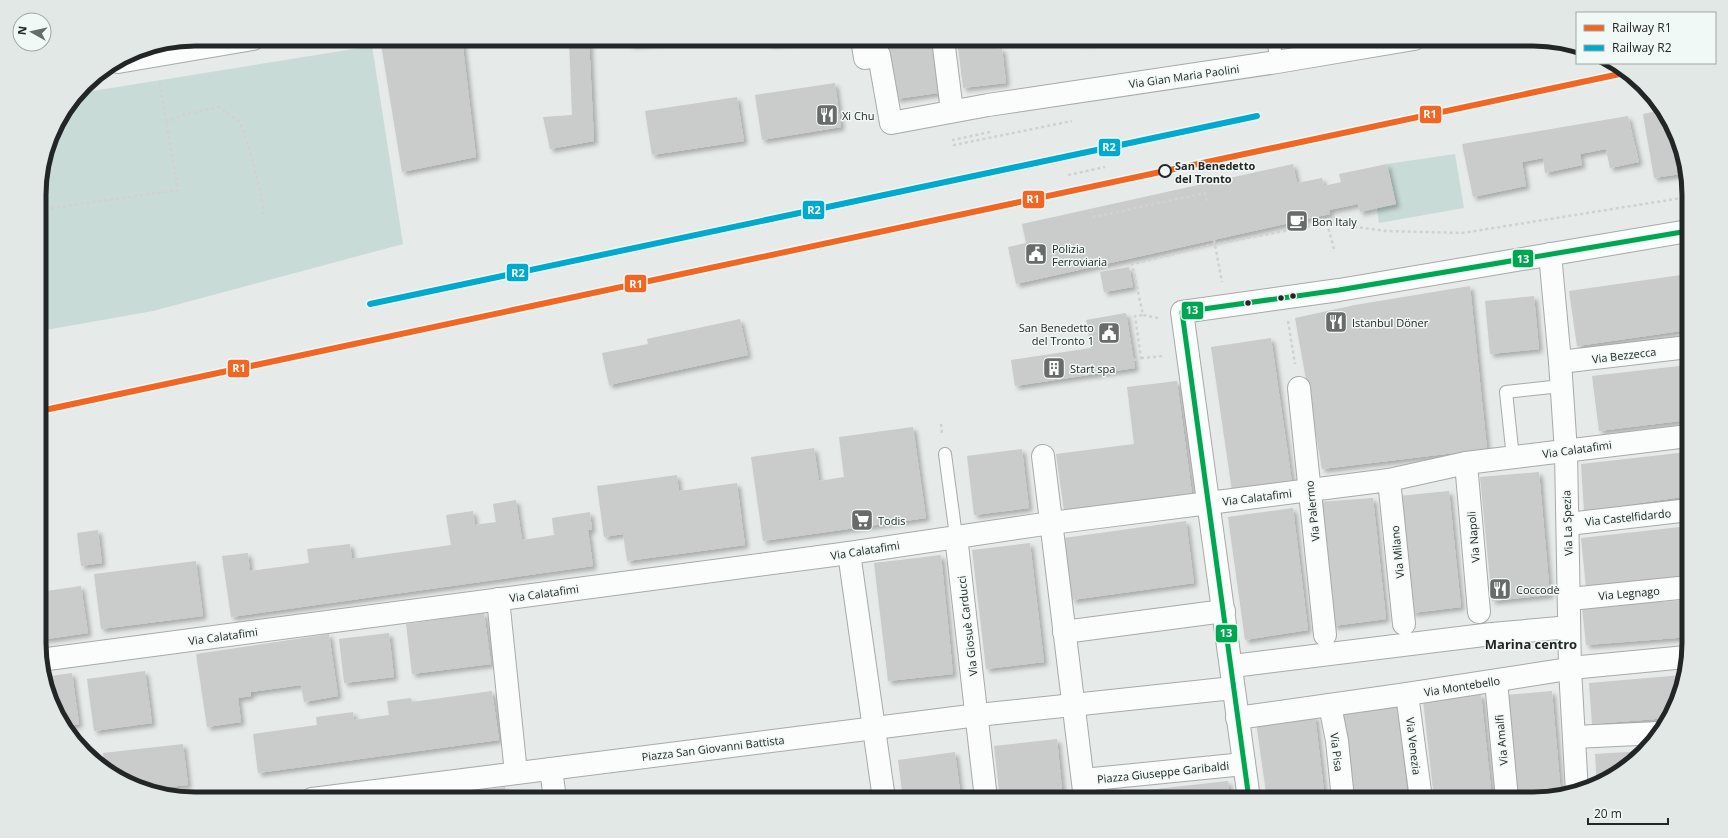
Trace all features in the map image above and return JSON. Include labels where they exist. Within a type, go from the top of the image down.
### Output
[{"type":"street","points":[[132,60],[212,46]]},
{"type":"street","points":[[944,46],[952,111]]},
{"type":"street","name":"Via Gian Maria Paolini","points":[[864,48],[879,55],[891,122],[952,111],[1277,62],[1372,46]]},
{"type":"street","points":[[1248,792],[1209,503],[1172,315],[1339,290],[1682,232]]},
{"type":"street","name":"Via La Spezia","points":[[1550,254],[1560,362],[1566,452],[1570,599],[1570,670],[1577,785]]},
{"type":"street","name":"Via Bezzecca","points":[[1560,362],[1682,348]]},
{"type":"street","name":"Via Palermo","points":[[1299,388],[1325,635]]},
{"type":"street","name":"Via Calatafimi","points":[[47,659],[849,553],[1051,523],[1390,480],[1466,463],[1682,437]]},
{"type":"street","name":"Piazza Giuseppe Garibaldi","points":[[1043,456],[1084,789],[1244,764]]},
{"type":"street","name":"Via Napoli","points":[[1466,463],[1479,612]]},
{"type":"street","name":"Via Milano","points":[[1390,480],[1404,624]]},
{"type":"street","name":"Via Castelfidardo","points":[[1568,524],[1682,511]]},
{"type":"street","name":"Via Giosuè Carducci","points":[[956,536],[978,715],[985,792]]},
{"type":"street","points":[[849,553],[883,792]]},
{"type":"street","name":"Via Legnago","points":[[1570,599],[1682,588]]},
{"type":"street","points":[[498,599],[516,773]]},
{"type":"street","points":[[1064,632],[1224,611]]},
{"type":"street","points":[[1241,664],[1492,634],[1559,628]]},
{"type":"street","name":"Via Montebello","points":[[1237,718],[1330,706],[1570,670],[1581,667],[1682,657]]},
{"type":"street","name":"Via Amalfi","points":[[1496,680],[1506,792]]},
{"type":"street","points":[[978,715],[1233,688]]},
{"type":"street","name":"Via Venezia","points":[[1407,694],[1420,792]]},
{"type":"street","name":"Via Pisa","points":[[1330,706],[1342,792]]},
{"type":"street","name":"Piazza San Giovanni Battista","points":[[367,792],[978,715]]},
{"type":"street","points":[[1575,737],[1652,733]]},
{"type":"street","points":[[551,769],[554,792]]},
{"type":"lane","points":[[1274,46],[1277,62]]},
{"type":"lane","points":[[1513,458],[1506,392],[1561,386]]},
{"type":"lane","name":"Via Giosuè Carducci","points":[[945,454],[956,536]]},
{"type":"path","points":[[46,209],[178,190],[158,81]]},
{"type":"path","points":[[166,123],[183,114],[219,107],[240,122],[251,155],[261,194],[264,217]]},
{"type":"path","points":[[993,132],[953,140],[954,145],[1072,121]]},
{"type":"path","points":[[1068,175],[1105,167]]},
{"type":"path","points":[[1091,210],[1094,217],[1206,193],[1207,203]]},
{"type":"path","points":[[1143,315],[1132,264],[1214,244],[1327,223],[1386,231],[1462,233],[1682,198]]},
{"type":"path","points":[[1327,223],[1334,249]]},
{"type":"path","points":[[1214,240],[1217,258]]},
{"type":"path","points":[[1285,297],[1294,358]]},
{"type":"path","points":[[1141,358],[1135,316],[1172,315]]},
{"type":"path","points":[[1134,360],[1152,357]]},
{"type":"shaded area","points":[[372,46],[403,244],[153,311],[46,330],[47,176],[51,157],[61,129],[71,112],[88,92]]},
{"type":"shaded area","points":[[1455,154],[1464,208],[1379,223],[1377,208],[1396,204],[1387,164]]},
{"type":"building","points":[[381,46],[463,46],[476,157],[402,172]]},
{"type":"building","points":[[569,46],[589,46],[594,141],[550,149],[543,117],[572,115]]},
{"type":"building","points":[[888,46],[932,46],[938,93],[896,99]]},
{"type":"building","points":[[958,46],[994,46],[994,49],[1002,48],[1006,83],[963,88]]},
{"type":"building","points":[[835,83],[841,127],[762,140],[755,95]]},
{"type":"building","points":[[737,97],[744,141],[652,155],[645,111]]},
{"type":"building","points":[[1657,112],[1671,138],[1681,174],[1654,178],[1643,114]]},
{"type":"building","points":[[1628,116],[1639,162],[1610,168],[1606,149],[1580,154],[1582,165],[1545,173],[1543,158],[1522,162],[1526,186],[1473,197],[1462,144]]},
{"type":"building","points":[[1293,164],[1297,183],[1322,178],[1324,186],[1341,182],[1339,174],[1387,164],[1396,204],[1360,212],[1358,204],[1329,210],[1330,214],[1016,284],[1008,247],[1026,243],[1022,224]]},
{"type":"building","points":[[1129,267],[1133,287],[1104,292],[1100,272]]},
{"type":"building","points":[[1682,275],[1682,331],[1577,346],[1569,291]]},
{"type":"building","points":[[1470,286],[1487,449],[1322,469],[1295,318],[1355,305]]},
{"type":"building","points":[[1534,296],[1539,349],[1490,354],[1485,301]]},
{"type":"building","points":[[1126,313],[1135,368],[1015,386],[1011,360],[1091,348],[1086,320]]},
{"type":"building","points":[[740,319],[748,355],[609,385],[602,353],[648,344],[647,339]]},
{"type":"building","points":[[1271,338],[1292,482],[1232,491],[1211,347]]},
{"type":"building","points":[[1682,366],[1682,421],[1599,431],[1592,376]]},
{"type":"building","points":[[1177,381],[1192,494],[1064,511],[1056,454],[1134,444],[1127,387]]},
{"type":"building","points":[[913,427],[926,518],[763,541],[751,457],[814,448],[819,481],[844,477],[839,437]]},
{"type":"building","points":[[1022,449],[1029,508],[974,515],[967,456]]},
{"type":"building","points":[[1682,453],[1682,497],[1584,511],[1581,464]]},
{"type":"building","points":[[1539,472],[1550,595],[1492,601],[1480,477]]},
{"type":"building","points":[[677,475],[679,491],[737,483],[745,545],[627,561],[623,534],[604,537],[597,486]]},
{"type":"building","points":[[1449,491],[1461,607],[1412,613],[1399,496]]},
{"type":"building","points":[[1373,498],[1386,619],[1333,626],[1318,502]]},
{"type":"building","points":[[516,500],[522,540],[554,535],[552,518],[590,512],[592,530],[588,530],[593,566],[231,617],[222,556],[248,553],[250,571],[309,563],[307,549],[350,544],[352,559],[451,545],[446,515],[473,511],[475,525],[496,522],[493,504]]},
{"type":"building","points":[[1293,508],[1308,630],[1245,640],[1228,517]]},
{"type":"building","points":[[1186,521],[1194,583],[1072,600],[1064,538]]},
{"type":"building","points":[[1682,527],[1682,576],[1586,588],[1581,538]]},
{"type":"building","points":[[98,530],[102,563],[81,566],[77,533]]},
{"type":"building","points":[[1030,543],[1044,662],[986,669],[972,550]]},
{"type":"building","points":[[941,555],[953,674],[888,681],[874,563]]},
{"type":"building","points":[[196,561],[203,616],[101,629],[94,574]]},
{"type":"building","points":[[81,586],[88,633],[46,639],[46,591]]},
{"type":"building","points":[[1682,600],[1682,638],[1586,645],[1582,607]]},
{"type":"building","points":[[484,613],[491,664],[412,674],[406,624]]},
{"type":"building","points":[[389,633],[394,677],[344,683],[339,639]]},
{"type":"building","points":[[329,634],[338,696],[304,702],[301,685],[251,692],[251,696],[238,698],[241,722],[207,727],[196,654]]},
{"type":"building","points":[[145,671],[152,723],[94,731],[87,679]]},
{"type":"building","points":[[72,673],[79,724],[71,726],[57,700],[50,676]]},
{"type":"building","points":[[1678,675],[1671,700],[1661,719],[1592,724],[1589,683]]},
{"type":"building","points":[[492,691],[499,740],[258,773],[253,734],[317,725],[316,717],[353,712],[354,720],[389,715],[387,701],[411,698],[412,702]]},
{"type":"building","points":[[1552,691],[1561,789],[1543,792],[1514,792],[1506,695]]},
{"type":"building","points":[[1481,694],[1491,792],[1433,792],[1423,700]]},
{"type":"building","points":[[1397,707],[1407,792],[1351,792],[1342,713]]},
{"type":"building","points":[[1315,716],[1324,792],[1266,792],[1256,722]]},
{"type":"building","points":[[1057,739],[1062,792],[999,792],[994,746]]},
{"type":"building","points":[[183,744],[188,785],[160,788],[138,781],[104,761],[103,753]]},
{"type":"building","points":[[955,752],[960,792],[902,792],[898,760]]},
{"type":"building","points":[[1634,752],[1616,767],[1597,778],[1595,754]]},
{"type":"building","points":[[1228,781],[1229,792],[1129,792]]},
{"type":"building","points":[[505,787],[506,792],[477,792]]},
{"type":"rail line","name":"R1","points":[[46,410],[1620,74]]},
{"type":"rail line","name":"R2","points":[[370,304],[1257,116]]},
{"type":"transit line","name":"13","points":[[1248,792],[1182,312],[1339,290],[1682,232]]},
{"type":"place","name":"Xi Chu","points":[[827,115]]},
{"type":"place","name":"San Benedetto del Tronto","points":[[1165,171]]},
{"type":"place","name":"Bon Italy","points":[[1297,221]]},
{"type":"place","name":"Polizia Ferroviaria","points":[[1036,254]]},
{"type":"place","name":"Istanbul Döner","points":[[1336,322]]},
{"type":"place","name":"San Benedetto del Tronto 1","points":[[1109,333]]},
{"type":"place","name":"Start spa","points":[[1054,368]]},
{"type":"place","name":"Todis","points":[[862,520]]},
{"type":"place","name":"Coccodè","points":[[1500,589]]},
{"type":"district","name":"Marina centro","points":[[1531,644]]}]
